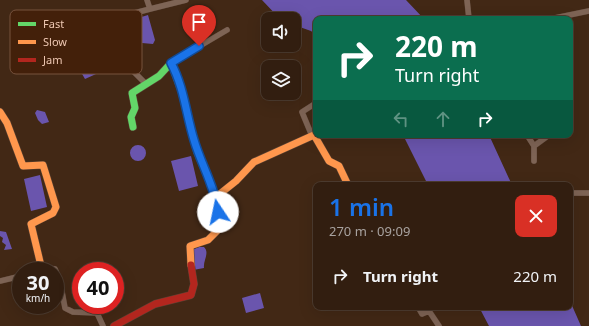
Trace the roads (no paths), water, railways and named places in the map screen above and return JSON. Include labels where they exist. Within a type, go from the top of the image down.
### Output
[{"type":"street","points":[[147,0],[150,9]]},
{"type":"street","points":[[142,11],[186,0]]},
{"type":"street","points":[[467,0],[469,16]]},
{"type":"street","points":[[565,16],[589,11]]},
{"type":"street","points":[[133,127],[131,117],[135,108],[132,93],[159,76],[171,63],[227,30]]},
{"type":"street","points":[[114,326],[155,304],[191,295],[194,290],[189,254],[190,246],[208,240],[220,228],[216,197],[196,145],[178,77],[171,63]]},
{"type":"street","points":[[136,74],[146,84]]},
{"type":"street","points":[[216,197],[236,181],[254,162],[312,136],[302,112],[313,105]]},
{"type":"street","points":[[0,112],[7,123],[23,166],[38,164],[42,165],[56,208],[53,213],[31,224],[38,262]]},
{"type":"street","points":[[316,138],[329,161],[339,166],[347,182]]},
{"type":"street","points":[[528,138],[534,146],[534,160]]},
{"type":"street","points":[[534,146],[545,138]]},
{"type":"street","points":[[573,193],[589,193]]},
{"type":"street","points":[[0,281],[12,278]]},
{"type":"street","points":[[64,299],[66,308],[73,312],[97,313],[103,326]]},
{"type":"street","points":[[420,310],[422,314],[430,311],[439,326]]}]
